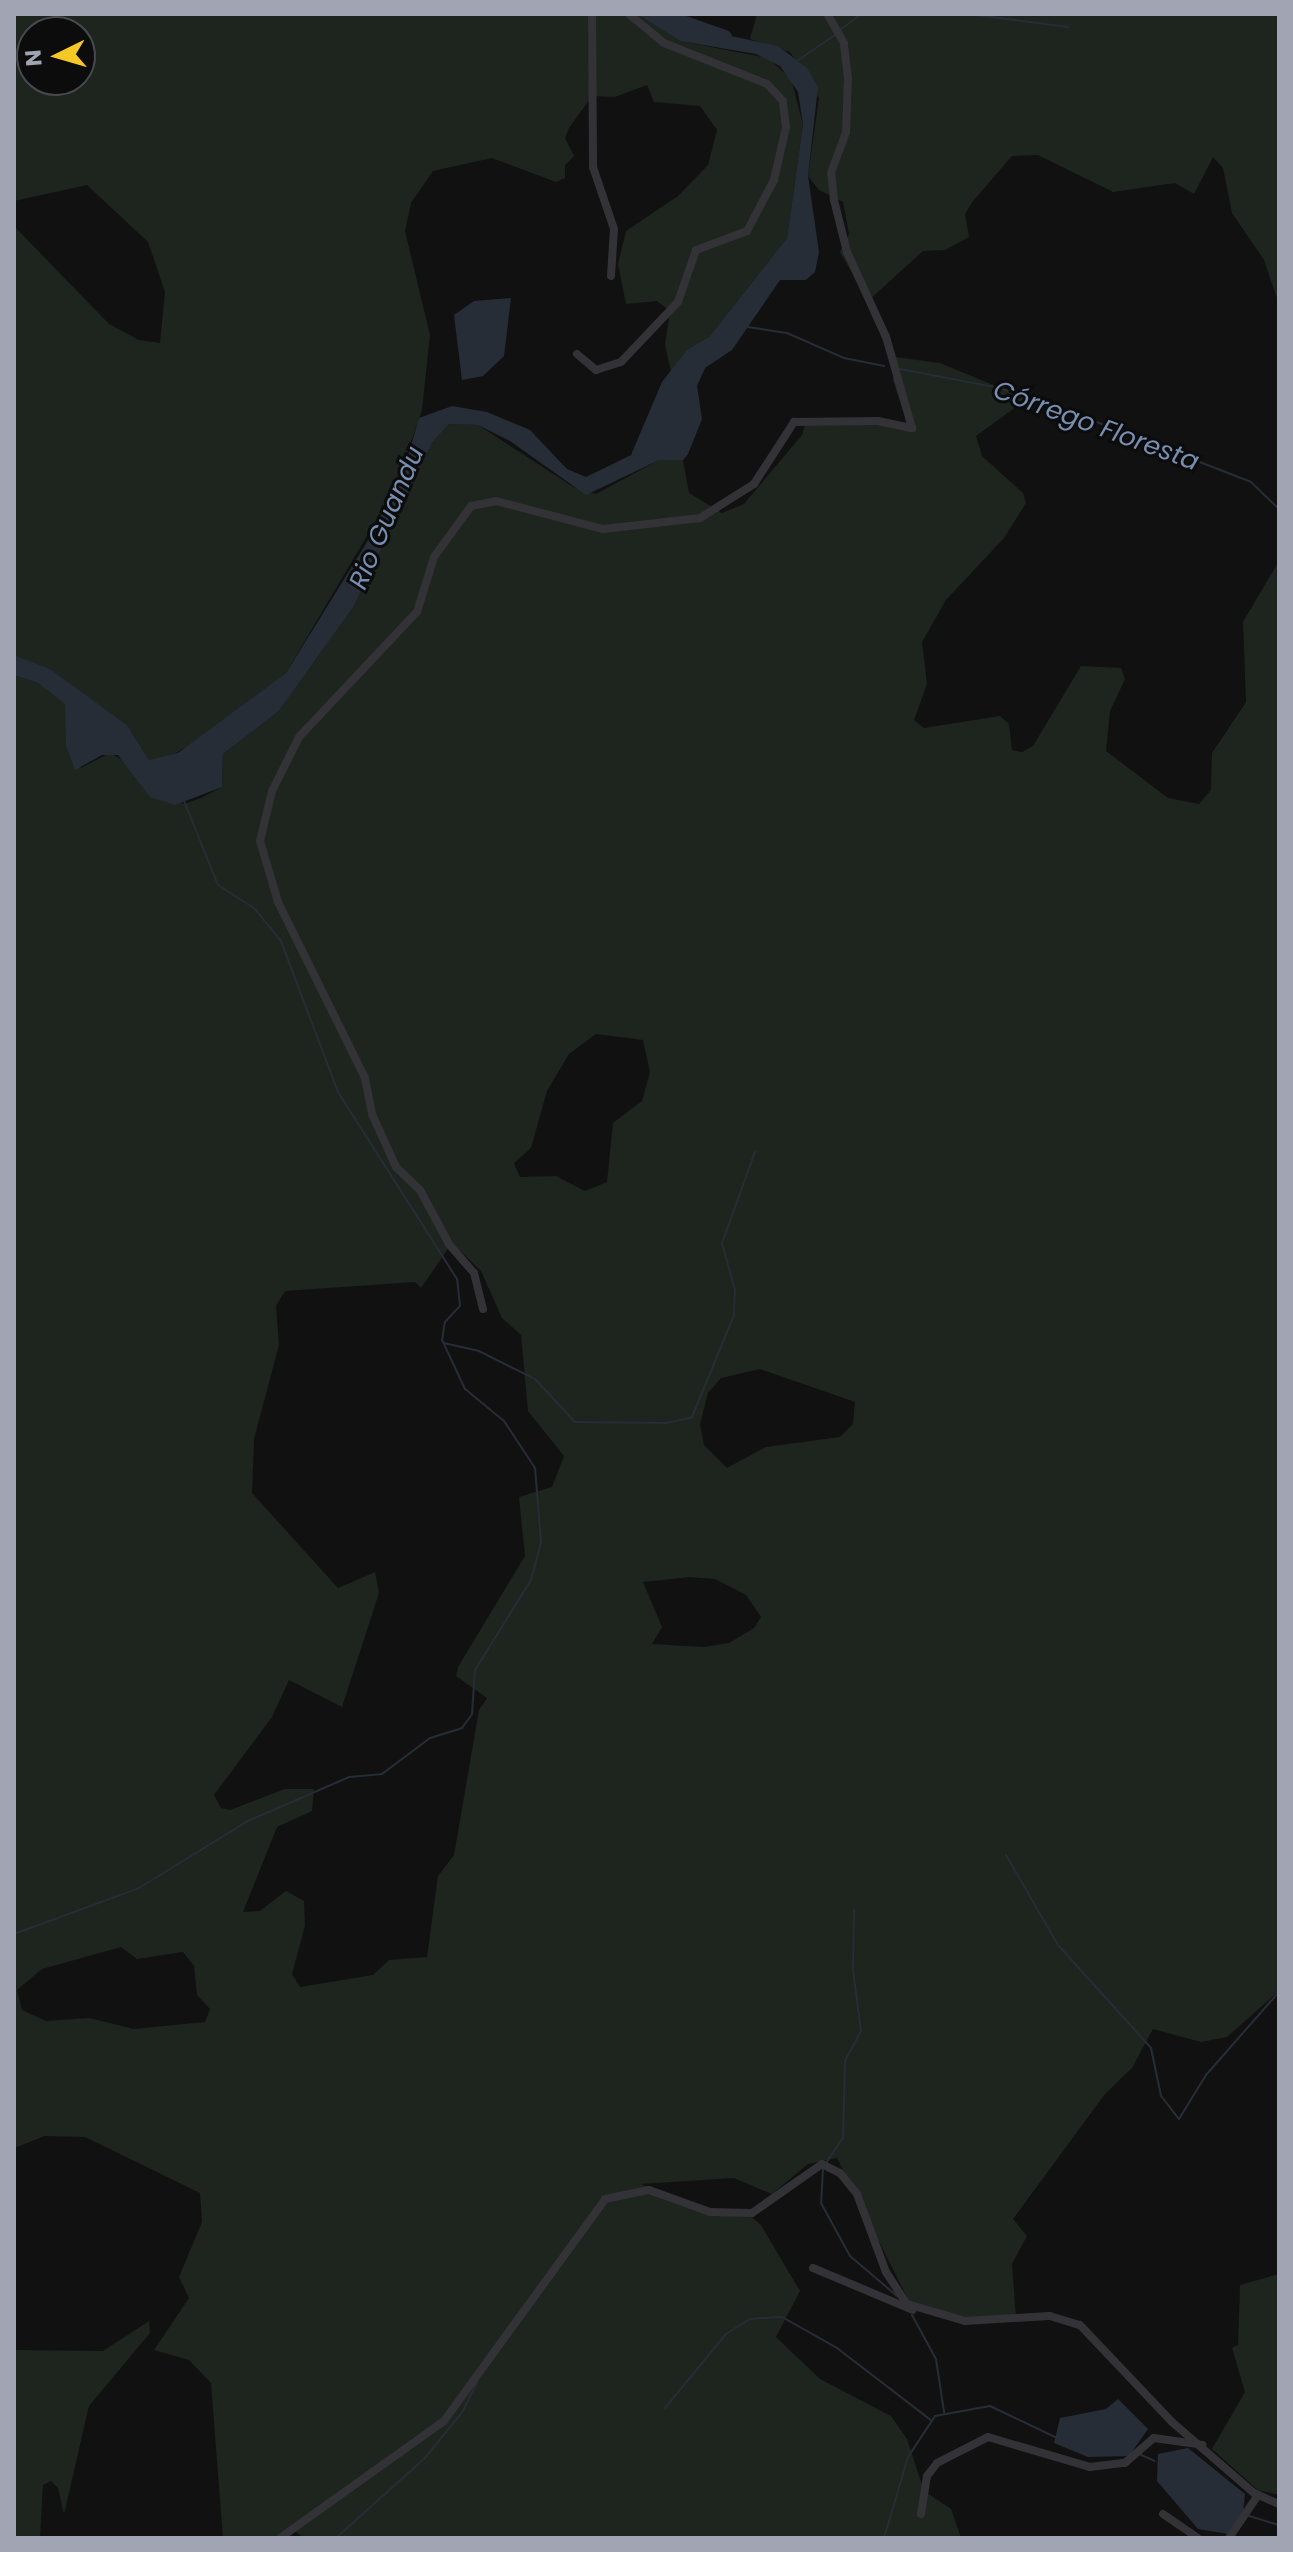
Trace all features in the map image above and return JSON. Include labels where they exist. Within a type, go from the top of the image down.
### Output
[{"type":"street","points":[[592,14],[593,167],[614,229],[611,276]]},
{"type":"street","points":[[577,354],[596,370],[621,362],[678,302],[696,250],[747,231],[774,180],[786,127],[783,101],[767,84],[664,43],[629,14]]},
{"type":"street","points":[[483,1309],[474,1273],[420,1190],[396,1167],[372,1114],[365,1078],[278,902],[260,841],[272,791],[299,737],[417,612],[434,557],[471,506],[496,501],[603,529],[700,518],[754,484],[794,422],[878,421],[912,428],[886,337],[847,252],[833,194],[831,173],[846,132],[848,78],[844,43],[827,14]]},
{"type":"street","points":[[280,2538],[444,2421],[484,2358],[615,2193],[649,2190],[710,2212],[752,2213],[811,2168],[828,2165],[857,2194],[893,2287],[926,2312]]},
{"type":"street","points":[[813,2268],[894,2305],[926,2312],[976,2322],[1050,2316],[1073,2321],[1100,2342],[1172,2422],[1204,2445],[1258,2495],[1279,2504]]},
{"type":"street","points":[[921,2514],[927,2476],[940,2460],[988,2437],[1090,2467],[1125,2463],[1154,2438],[1204,2445]]},
{"type":"street","points":[[1229,2538],[1258,2495]]},
{"type":"street","points":[[1163,2514],[1198,2538]]},
{"type":"shaded area","points":[[14,14],[637,14],[680,41],[768,58],[791,79],[803,124],[787,238],[709,337],[671,372],[665,345],[670,311],[657,301],[626,304],[618,264],[626,231],[678,196],[708,165],[717,130],[700,106],[654,102],[647,85],[615,97],[592,96],[569,128],[565,138],[574,156],[565,165],[565,178],[556,182],[492,158],[433,171],[411,203],[405,231],[430,335],[422,410],[394,490],[286,673],[195,742],[162,761],[149,760],[127,725],[49,669],[14,655],[14,226],[109,324],[139,340],[160,343],[165,292],[148,242],[87,185],[14,201]]},
{"type":"shaded area","points":[[757,14],[1279,14],[1279,304],[1264,260],[1232,213],[1223,168],[1213,157],[1194,194],[1175,183],[1113,192],[1038,155],[1012,156],[973,201],[965,214],[969,237],[945,250],[923,251],[868,301],[840,252],[849,234],[843,202],[819,190],[808,176],[819,98],[790,52],[750,39]]},
{"type":"shaded area","points":[[894,357],[940,363],[1027,399],[976,436],[982,456],[1023,493],[1026,503],[1004,538],[946,600],[922,642],[927,684],[914,720],[924,728],[1000,716],[1009,724],[1012,750],[1022,752],[1033,746],[1081,666],[1121,668],[1125,679],[1110,711],[1106,751],[1168,798],[1199,804],[1211,790],[1212,753],[1246,702],[1243,622],[1279,561],[1279,1991],[1227,2037],[1201,2042],[1153,2029],[1132,2068],[1105,2094],[1013,2219],[1027,2236],[1012,2264],[1016,2318],[960,2317],[912,2307],[837,2158],[808,2164],[772,2194],[734,2178],[641,2184],[705,2209],[742,2209],[761,2225],[800,2291],[776,2337],[820,2379],[891,2416],[907,2439],[924,2491],[951,2509],[961,2538],[304,2538],[291,2528],[279,2538],[223,2538],[211,2383],[189,2360],[154,2350],[189,2298],[179,2277],[202,2222],[200,2193],[85,2137],[45,2136],[14,2148],[14,675],[38,683],[66,704],[81,768],[110,753],[128,763],[140,783],[184,804],[222,787],[223,754],[279,711],[354,606],[432,443],[449,424],[478,425],[575,488],[596,494],[659,460],[683,460],[689,493],[722,513],[744,504],[802,435],[807,418],[908,424],[893,381]],"holes":[[[596,1034],[643,1040],[650,1072],[642,1101],[613,1123],[607,1182],[585,1191],[556,1176],[520,1177],[514,1163],[531,1148],[547,1091],[569,1054]],[[452,1243],[481,1271],[502,1318],[521,1335],[528,1411],[564,1456],[552,1487],[519,1497],[525,1556],[458,1667],[456,1676],[487,1698],[479,1710],[454,1855],[438,1876],[427,1957],[389,1960],[373,1975],[300,1987],[292,1974],[305,1926],[304,1901],[286,1891],[260,1911],[243,1912],[277,1827],[312,1811],[314,1789],[285,1789],[230,1810],[221,1808],[214,1795],[272,1717],[289,1680],[342,1707],[379,1593],[375,1572],[338,1588],[252,1493],[254,1439],[279,1345],[276,1306],[285,1291],[415,1282],[421,1288]],[[760,1369],[855,1402],[853,1424],[840,1437],[766,1447],[727,1468],[704,1445],[700,1424],[708,1393],[721,1378]],[[690,1577],[715,1579],[746,1595],[761,1617],[754,1628],[729,1643],[703,1647],[652,1644],[662,1627],[643,1582]],[[121,1947],[137,1959],[183,1952],[194,1966],[197,1995],[210,2009],[205,2022],[134,2029],[89,2018],[46,2021],[22,2010],[17,1990],[42,1969]]]},
{"type":"shaded area","points":[[1279,2274],[1279,2495],[1258,2490],[1212,2449],[1245,2392],[1232,2348],[1238,2345],[1240,2285]]},
{"type":"shaded area","points":[[149,2321],[150,2333],[89,2406],[64,2514],[58,2488],[51,2481],[43,2485],[40,2537],[14,2538],[14,2350],[103,2351]]},
{"type":"water","points":[[637,14],[664,14],[683,26],[778,46],[807,68],[818,87],[808,176],[819,252],[815,272],[806,280],[780,280],[732,350],[705,368],[697,386],[702,419],[688,454],[683,460],[659,460],[586,495],[510,441],[478,425],[449,424],[432,443],[354,606],[279,711],[223,754],[222,787],[175,805],[150,797],[118,755],[102,755],[75,770],[66,746],[65,704],[38,683],[14,675],[14,655],[50,669],[127,725],[149,760],[178,753],[286,673],[367,542],[404,469],[419,418],[452,406],[487,412],[530,430],[567,469],[586,477],[631,455],[662,382],[687,350],[709,337],[787,238],[803,124],[798,92],[780,66],[756,54],[680,41]]},
{"type":"water","points":[[511,298],[504,356],[483,376],[462,380],[454,315],[474,301]]},
{"type":"water","points":[[1118,2399],[1148,2429],[1129,2456],[1088,2457],[1054,2443],[1060,2418],[1106,2409]]},
{"type":"water","points":[[1188,2448],[1245,2494],[1243,2513],[1228,2534],[1198,2529],[1157,2481],[1158,2454]]},
{"type":"waterway","name":"Rio Guandu","points":[[660,14],[725,37]]},
{"type":"waterway","points":[[841,29],[862,14]]},
{"type":"waterway","points":[[968,14],[1068,27]]},
{"type":"waterway","points":[[797,61],[835,35]]},
{"type":"waterway","name":"Córrego Floresta","points":[[748,327],[787,333],[844,358],[884,366]]},
{"type":"waterway","name":"Córrego Floresta","points":[[900,369],[1000,388],[1076,414],[1251,482],[1279,509]]},
{"type":"waterway","points":[[14,1934],[139,1888],[248,1821],[349,1777],[382,1774],[430,1738],[462,1728],[472,1714],[475,1670],[531,1580],[541,1542],[535,1468],[504,1421],[465,1389],[442,1340],[445,1322],[460,1306],[457,1279],[338,1092],[281,941],[254,908],[218,885],[184,801]]},
{"type":"waterway","points":[[444,1343],[479,1351],[535,1379],[575,1422],[667,1423],[692,1417],[734,1315],[735,1290],[722,1243],[755,1152]]},
{"type":"waterway","points":[[1006,1855],[1058,1945],[1151,2048],[1161,2096],[1179,2119],[1206,2075],[1279,1992]]},
{"type":"waterway","points":[[826,2163],[843,2138],[845,2061],[861,2031],[853,1970],[854,1910]]},
{"type":"waterway","points":[[823,2168],[821,2203],[850,2256],[897,2296]]},
{"type":"waterway","points":[[912,2315],[936,2359],[944,2412]]},
{"type":"waterway","points":[[665,2408],[726,2334],[750,2319],[782,2317],[837,2348],[931,2420]]},
{"type":"waterway","points":[[336,2538],[425,2458],[463,2411],[477,2382]]},
{"type":"waterway","points":[[884,2538],[908,2457],[935,2416],[990,2406],[1055,2437]]},
{"type":"waterway","points":[[1139,2454],[1155,2461]]},
{"type":"waterway","points":[[1246,2515],[1279,2525]]}]
